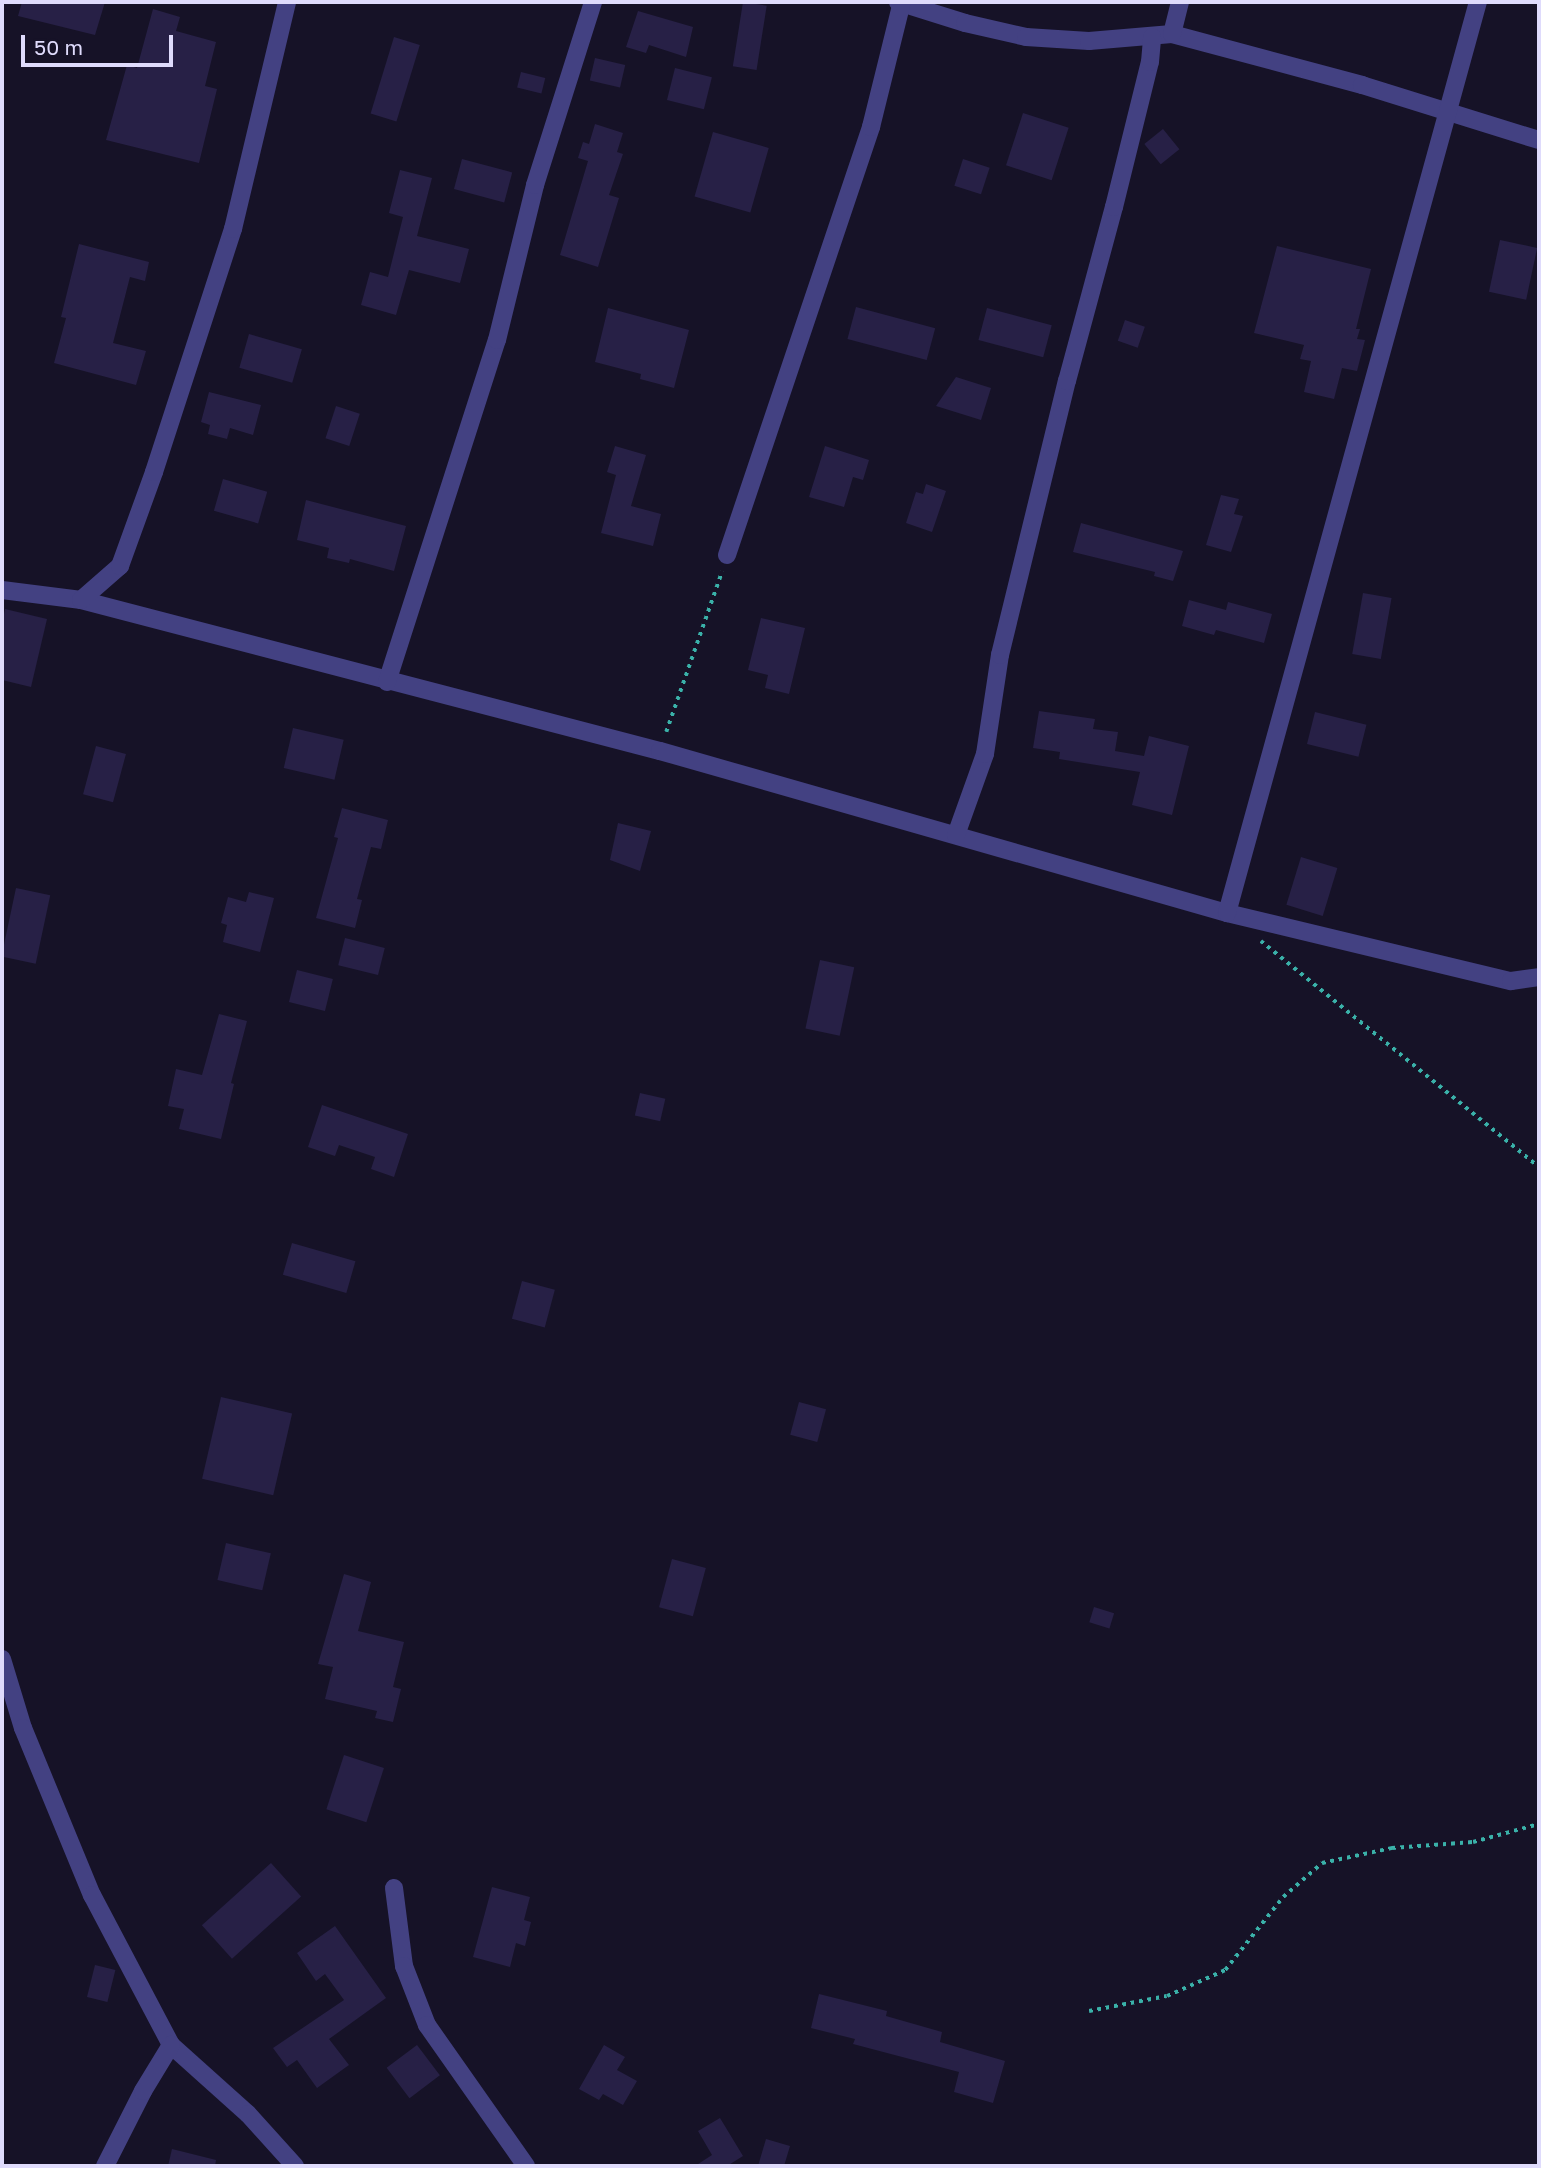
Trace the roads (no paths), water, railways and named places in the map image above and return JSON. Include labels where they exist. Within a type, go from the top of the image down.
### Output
[{"type":"street","points":[[81,600],[120,566],[154,472],[233,229],[287,2]]},
{"type":"street","points":[[387,682],[497,340],[535,185],[593,2]]},
{"type":"street","points":[[727,555],[871,127],[900,2],[965,23],[1026,37],[1089,41],[1172,34],[1447,110],[1539,140]]},
{"type":"street","points":[[1172,34],[1180,2]]},
{"type":"street","points":[[1227,913],[1368,410],[1478,2]]},
{"type":"street","points":[[956,835],[985,754],[1000,655],[1067,380],[1118,194],[1150,62],[1152,37]]},
{"type":"street","points":[[2,590],[81,600],[387,682],[660,751],[1227,913],[1511,981],[1539,977]]},
{"type":"street","points":[[2,1659],[23,1728],[92,1895],[171,2045],[248,2114],[295,2166]]},
{"type":"street","points":[[394,1888],[404,1966],[427,2025],[526,2166]]},
{"type":"street","points":[[105,2166],[143,2091],[171,2045]]}]
